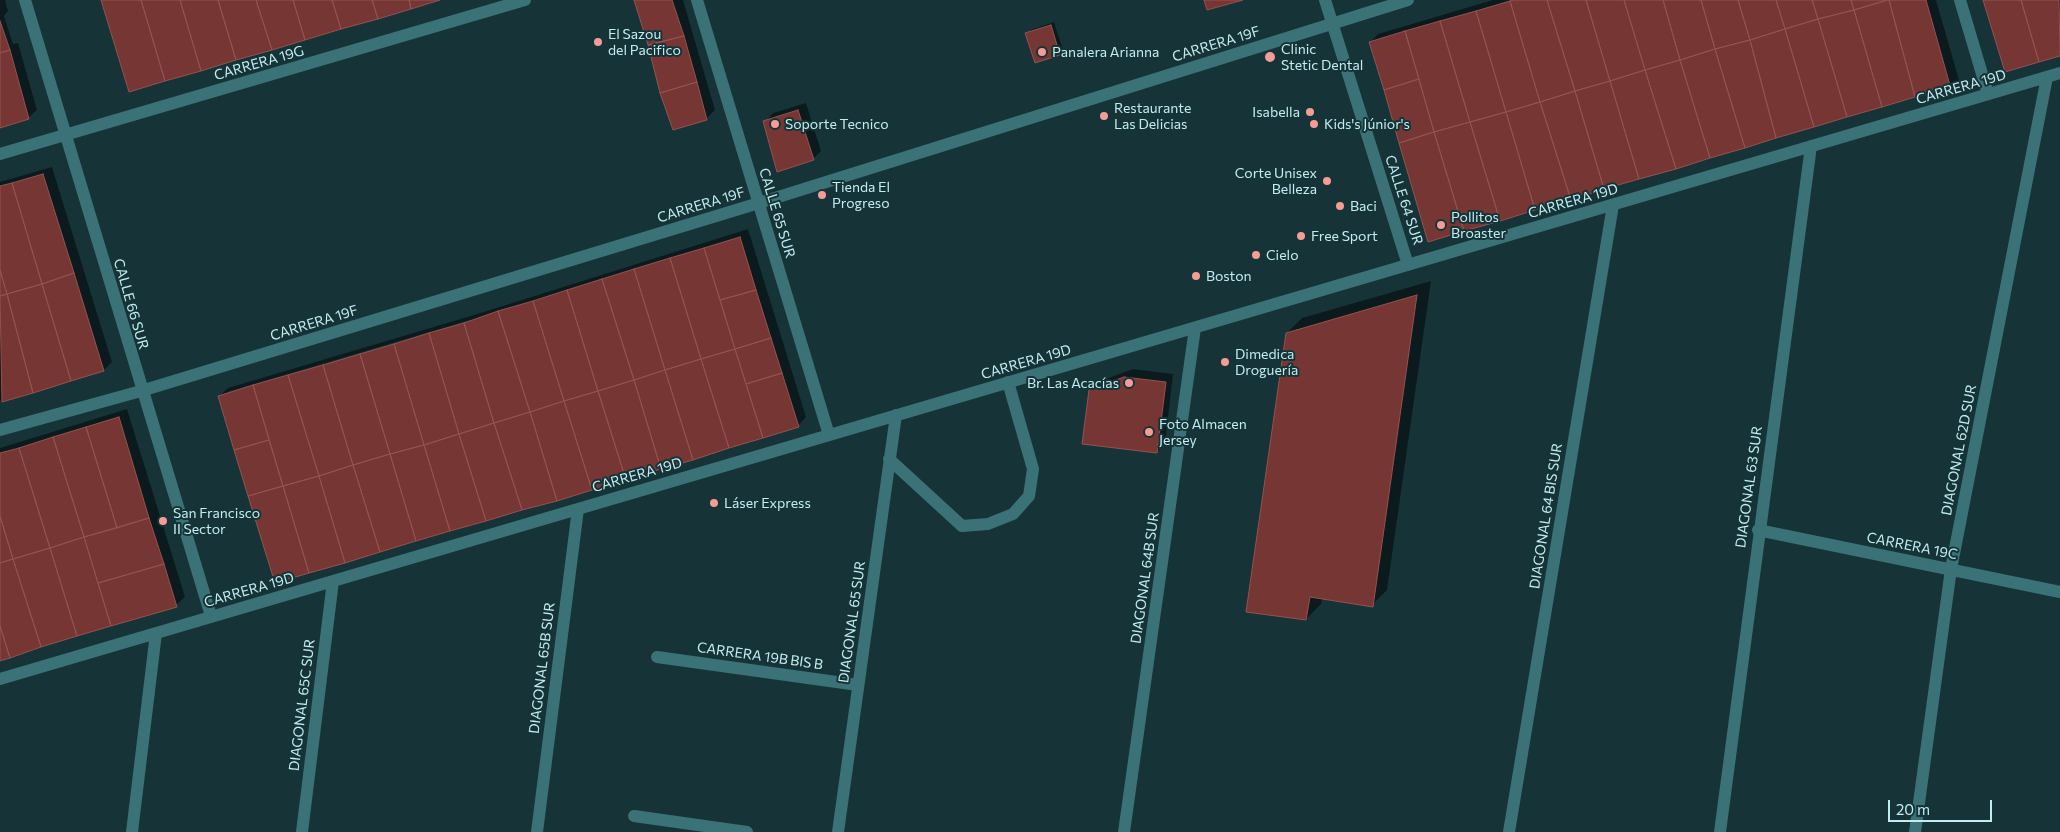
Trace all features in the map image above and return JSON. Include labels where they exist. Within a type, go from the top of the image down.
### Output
[{"type":"street","name":"CALLE 66 SUR","points":[[25,0],[210,616]]},
{"type":"street","name":"CARRERA 19G","points":[[0,154],[526,0]]},
{"type":"street","name":"CALLE 65 SUR","points":[[697,0],[829,435]]},
{"type":"street","name":"CALLE 64 SUR","points":[[1325,0],[1408,265]]},
{"type":"street","name":"CARRERA 19F","points":[[0,430],[141,391],[759,203],[1408,0]]},
{"type":"street","points":[[1960,0],[1988,94]]},
{"type":"street","name":"CARRERA 19D","points":[[0,679],[2060,73]]},
{"type":"street","name":"DIAGONAL 62D SUR","points":[[1915,832],[1951,568],[2047,77]]},
{"type":"street","name":"DIAGONAL 63 SUR","points":[[1720,832],[1758,530],[1811,146]]},
{"type":"street","name":"DIAGONAL 64 BIS SUR","points":[[1509,832],[1612,205]]},
{"type":"street","name":"DIAGONAL 64B SUR","points":[[1124,832],[1195,328]]},
{"type":"street","points":[[889,459],[962,526],[988,524],[1013,514],[1029,496],[1033,469],[1008,382]]},
{"type":"street","name":"DIAGONAL 65 SUR","points":[[838,832],[896,415]]},
{"type":"street","name":"DIAGONAL 65B SUR","points":[[537,832],[578,509]]},
{"type":"street","name":"CARRERA 19C","points":[[1758,530],[1951,568],[2060,592]]},
{"type":"street","name":"DIAGONAL 65C SUR","points":[[302,832],[332,581]]},
{"type":"street","points":[[132,832],[156,633]]},
{"type":"street","name":"CARRERA 19B BIS B","points":[[657,657],[858,685]]},
{"type":"street","points":[[634,816],[747,832]]},
{"type":"building","points":[[101,0],[141,0],[165,81],[129,92]]},
{"type":"building","points":[[141,0],[180,0],[201,71],[165,81]]},
{"type":"building","points":[[180,0],[218,0],[236,60],[201,71]]},
{"type":"building","points":[[218,0],[256,0],[272,50],[236,60]]},
{"type":"building","points":[[256,0],[293,0],[305,40],[272,50]]},
{"type":"building","points":[[293,0],[332,0],[341,29],[305,40]]},
{"type":"building","points":[[332,0],[372,0],[378,19],[341,29]]},
{"type":"building","points":[[372,0],[409,0],[411,9],[378,19]]},
{"type":"building","points":[[409,0],[440,0],[411,9]]},
{"type":"building","points":[[634,0],[672,0],[684,36],[648,45]]},
{"type":"building","points":[[1204,0],[1243,0],[1207,10]]},
{"type":"building","points":[[1547,0],[1575,91],[1540,102],[1510,1]]},
{"type":"building","points":[[1547,0],[1586,0],[1610,81],[1575,91]]},
{"type":"building","points":[[1586,0],[1624,0],[1645,70],[1610,81]]},
{"type":"building","points":[[1624,0],[1663,0],[1680,60],[1645,70]]},
{"type":"building","points":[[1663,0],[1701,0],[1715,49],[1680,60]]},
{"type":"building","points":[[1701,0],[1738,0],[1750,40],[1715,49]]},
{"type":"building","points":[[1738,0],[1776,0],[1785,29],[1750,40]]},
{"type":"building","points":[[1776,0],[1812,0],[1818,19],[1785,29]]},
{"type":"building","points":[[1812,0],[1851,0],[1854,10],[1818,19]]},
{"type":"building","points":[[1851,0],[1886,0],[1854,10]]},
{"type":"building","points":[[1889,0],[1915,97],[1882,107],[1854,10]]},
{"type":"building","points":[[1889,0],[1926,0],[1951,89],[1915,97]]},
{"type":"building","points":[[1983,0],[2021,0],[2039,62],[2005,72]]},
{"type":"building","points":[[2021,0],[2059,0],[2060,56],[2039,62]]},
{"type":"building","points":[[1510,1],[1540,102],[1506,112],[1476,11]]},
{"type":"building","points":[[1854,10],[1882,107],[1847,117],[1818,19]]},
{"type":"building","points":[[1476,11],[1506,112],[1470,122],[1440,21]]},
{"type":"building","points":[[1818,19],[1847,117],[1814,127],[1785,29]]},
{"type":"building","points":[[0,21],[10,50],[0,53]]},
{"type":"building","points":[[1440,21],[1470,122],[1434,132],[1405,31]]},
{"type":"building","points":[[1051,25],[1060,55],[1035,63],[1025,33]]},
{"type":"building","points":[[1785,29],[1814,127],[1776,138],[1750,40]]},
{"type":"building","points":[[1405,31],[1419,79],[1384,90],[1369,42]]},
{"type":"building","points":[[684,36],[697,82],[660,93],[648,45]]},
{"type":"building","points":[[1750,40],[1776,138],[1745,148],[1715,49]]},
{"type":"building","points":[[1715,49],[1745,148],[1710,158],[1680,60]]},
{"type":"building","points":[[10,50],[29,119],[0,128],[0,53]]},
{"type":"building","points":[[1680,60],[1710,158],[1676,169],[1645,70]]},
{"type":"building","points":[[1645,70],[1676,169],[1639,179],[1610,81]]},
{"type":"building","points":[[1419,79],[1434,132],[1399,143],[1384,90]]},
{"type":"building","points":[[1610,81],[1639,179],[1604,189],[1575,91]]},
{"type":"building","points":[[697,82],[707,120],[673,130],[660,93]]},
{"type":"building","points":[[1575,91],[1604,189],[1571,200],[1540,102]]},
{"type":"building","points":[[1540,102],[1571,200],[1535,210],[1506,112]]},
{"type":"building","points":[[798,110],[814,160],[777,172],[763,121]]},
{"type":"building","points":[[1506,112],[1535,210],[1500,221],[1470,122]]},
{"type":"building","points":[[1470,122],[1500,221],[1464,231],[1434,132]]},
{"type":"building","points":[[1434,132],[1464,231],[1428,242],[1399,143]]},
{"type":"building","points":[[43,174],[74,273],[42,284],[12,183]]},
{"type":"building","points":[[12,183],[42,284],[7,294],[0,270],[0,186]]},
{"type":"building","points":[[740,237],[756,290],[720,300],[704,248]]},
{"type":"building","points":[[704,248],[735,349],[701,359],[670,258]]},
{"type":"building","points":[[670,258],[701,359],[665,370],[634,269]]},
{"type":"building","points":[[634,269],[665,370],[634,380],[602,279]]},
{"type":"building","points":[[0,270],[7,294],[0,296]]},
{"type":"building","points":[[74,273],[104,371],[71,381],[42,284]]},
{"type":"building","points":[[602,279],[634,380],[598,391],[567,290]]},
{"type":"building","points":[[42,284],[71,381],[33,393],[7,294]]},
{"type":"building","points":[[567,290],[598,391],[564,401],[533,301]]},
{"type":"building","points":[[756,290],[771,338],[735,349],[720,300]]},
{"type":"building","points":[[7,294],[33,393],[2,402],[0,296]]},
{"type":"building","points":[[1417,295],[1373,607],[1310,597],[1306,620],[1246,612],[1286,333]]},
{"type":"building","points":[[533,301],[564,401],[530,412],[498,311]]},
{"type":"building","points":[[498,311],[530,412],[494,423],[464,323]]},
{"type":"building","points":[[464,323],[494,423],[459,434],[429,333]]},
{"type":"building","points":[[429,333],[459,434],[424,445],[394,344]]},
{"type":"building","points":[[771,338],[782,373],[746,384],[735,349]]},
{"type":"building","points":[[394,344],[424,445],[390,454],[360,354]]},
{"type":"building","points":[[735,349],[763,438],[729,448],[701,359]]},
{"type":"building","points":[[360,354],[390,454],[353,465],[323,365]]},
{"type":"building","points":[[701,359],[729,448],[693,460],[665,370]]},
{"type":"building","points":[[323,365],[353,465],[319,476],[288,375]]},
{"type":"building","points":[[665,370],[693,460],[661,469],[634,380]]},
{"type":"building","points":[[782,373],[799,427],[763,438],[746,384]]},
{"type":"building","points":[[288,375],[319,476],[283,486],[253,385]]},
{"type":"building","points":[[1124,377],[1166,382],[1157,453],[1082,444],[1089,390]]},
{"type":"building","points":[[634,380],[661,469],[626,480],[598,391]]},
{"type":"building","points":[[253,385],[269,440],[234,450],[218,396]]},
{"type":"building","points":[[598,391],[626,480],[592,490],[564,401]]},
{"type":"building","points":[[564,401],[592,490],[557,501],[530,412]]},
{"type":"building","points":[[530,412],[557,501],[522,510],[494,423]]},
{"type":"building","points":[[119,417],[149,518],[117,528],[86,427]]},
{"type":"building","points":[[494,423],[522,510],[486,521],[459,434]]},
{"type":"building","points":[[86,427],[117,528],[84,537],[53,437]]},
{"type":"building","points":[[459,434],[486,521],[450,531],[424,445]]},
{"type":"building","points":[[53,437],[84,537],[50,548],[19,448]]},
{"type":"building","points":[[269,440],[283,486],[248,496],[234,450]]},
{"type":"building","points":[[424,445],[450,531],[416,541],[390,454]]},
{"type":"building","points":[[19,448],[50,548],[13,559],[0,516],[0,453]]},
{"type":"building","points":[[390,454],[416,541],[380,552],[353,465]]},
{"type":"building","points":[[353,465],[380,552],[345,563],[319,476]]},
{"type":"building","points":[[319,476],[345,563],[309,573],[283,486]]},
{"type":"building","points":[[283,486],[309,573],[275,583],[248,496]]},
{"type":"building","points":[[0,516],[13,559],[0,563]]},
{"type":"building","points":[[149,518],[164,564],[98,583],[84,537]]},
{"type":"building","points":[[84,537],[111,626],[77,636],[50,548]]},
{"type":"building","points":[[50,548],[77,636],[41,647],[13,559]]},
{"type":"building","points":[[13,559],[41,647],[10,658],[0,626],[0,563]]},
{"type":"building","points":[[164,564],[177,607],[111,626],[98,583]]},
{"type":"building","points":[[0,626],[10,658],[0,661]]},
{"type":"place","name":"El Sazou del Pacifico","points":[[598,42]]},
{"type":"place","name":"Panalera Arianna","points":[[1042,52]]},
{"type":"place","name":"Clinic Stetic Dental","points":[[1270,57]]},
{"type":"place","name":"Isabella","points":[[1310,112]]},
{"type":"place","name":"Restaurante Las Delicias","points":[[1104,116]]},
{"type":"place","name":"Soporte Tecnico","points":[[775,124]]},
{"type":"place","name":"Kids's Júnior's","points":[[1314,124]]},
{"type":"place","name":"Corte Unisex Belleza","points":[[1327,181]]},
{"type":"place","name":"Tienda El Progreso","points":[[822,195]]},
{"type":"place","name":"Baci","points":[[1340,206]]},
{"type":"place","name":"Pollitos Broaster","points":[[1441,225]]},
{"type":"place","name":"Free Sport","points":[[1301,236]]},
{"type":"place","name":"Cielo","points":[[1256,255]]},
{"type":"place","name":"Boston","points":[[1196,276]]},
{"type":"place","name":"Dimedica Droguería","points":[[1225,362]]},
{"type":"place","name":"Br. Las Acacías","points":[[1129,383]]},
{"type":"place","name":"Foto Almacen Jersey","points":[[1149,432]]},
{"type":"place","name":"Láser Express","points":[[714,503]]},
{"type":"place","name":"San Francisco II Sector","points":[[163,521]]}]
